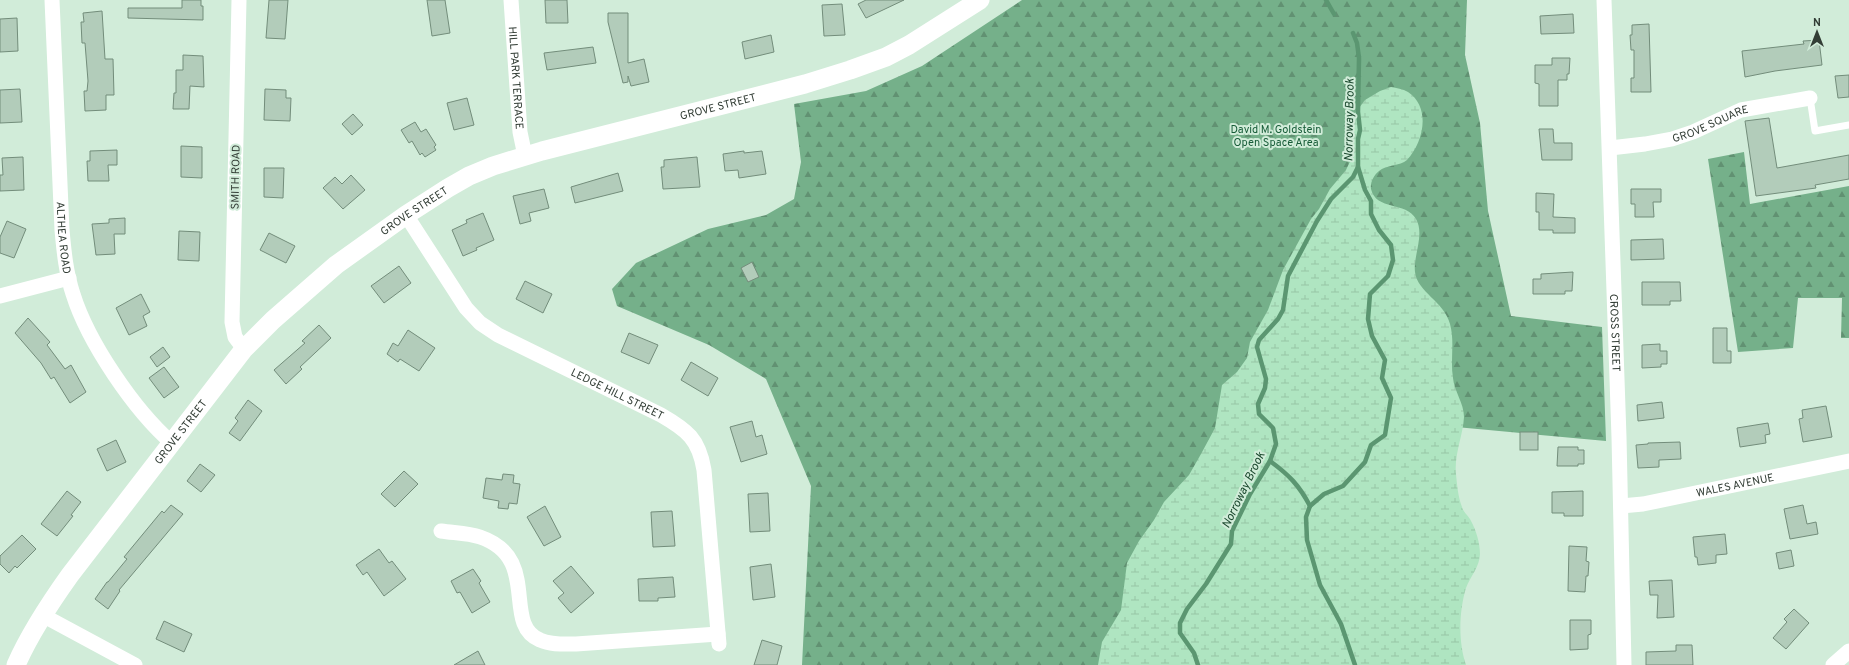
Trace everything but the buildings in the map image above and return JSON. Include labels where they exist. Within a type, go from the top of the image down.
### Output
[{"type":"street","name":"ALTHEA ROAD","points":[[52,0],[62,230],[69,278],[76,305],[97,346],[144,414],[172,443]]},
{"type":"street","name":"SMITH ROAD","points":[[239,0],[232,322],[234,337],[244,349]]},
{"type":"street","name":"HILL PARK TERRACE","points":[[511,0],[520,132],[525,156]]},
{"type":"street","name":"GROVE STREET","points":[[16,665],[44,616],[70,575],[244,349],[273,320],[320,278],[406,215],[458,182],[487,169],[525,156],[805,84],[886,57],[909,45],[980,0]]},
{"type":"street","name":"CROSS STREET","points":[[1604,0],[1621,506],[1624,665]]},
{"type":"street","name":"GROVE SQUARE","points":[[1610,148],[1672,139],[1693,132],[1741,110],[1810,98]]},
{"type":"street","name":"LEDGE HILL STREET","points":[[406,215],[459,299],[473,316],[485,326],[498,335],[661,415],[680,426],[695,440],[699,449],[704,470],[718,639],[576,644],[555,643],[539,640],[533,636],[524,622],[520,606],[515,569],[508,555],[496,544],[479,536],[441,531]]},
{"type":"street","points":[[0,296],[69,278]]},
{"type":"street","name":"WALES AVENUE","points":[[1621,506],[1642,504],[1849,461]]},
{"type":"street","points":[[44,616],[135,665]]},
{"type":"street","points":[[1833,665],[1849,651]]},
{"type":"lane","points":[[1810,98],[1815,131],[1849,125]]},
{"type":"green space","name":"David M. Goldstein Open Space Area","points":[[1022,0],[1467,0],[1465,55],[1480,123],[1488,211],[1511,316],[1602,327],[1606,441],[1261,409],[1216,665],[802,665],[811,486],[766,379],[709,345],[617,306],[612,289],[636,263],[708,229],[766,215],[794,199],[801,162],[794,104],[866,91],[922,66]]},
{"type":"green space","points":[[1391,87],[1408,92],[1415,98],[1420,106],[1422,115],[1421,135],[1413,153],[1407,160],[1379,171],[1373,179],[1371,189],[1374,196],[1379,200],[1411,213],[1416,219],[1419,231],[1415,266],[1417,279],[1425,291],[1442,309],[1450,324],[1453,378],[1464,412],[1462,431],[1456,459],[1457,486],[1463,509],[1475,528],[1480,550],[1480,558],[1466,588],[1462,606],[1460,626],[1463,656],[1466,665],[1098,665],[1102,642],[1121,610],[1127,563],[1164,502],[1189,475],[1201,454],[1215,428],[1222,385],[1237,372],[1247,358],[1250,342],[1268,310],[1283,270],[1311,219],[1319,209],[1330,189],[1346,170],[1352,157],[1351,132],[1353,116],[1365,100],[1380,91]]},
{"type":"green space","points":[[1744,152],[1750,204],[1849,186],[1849,338],[1841,338],[1842,298],[1798,298],[1793,348],[1738,352],[1708,159]]},
{"type":"waterway","name":"Norroway Brook","points":[[1326,0],[1334,14]]},
{"type":"waterway","name":"Norroway Brook","points":[[1198,665],[1194,653],[1180,633],[1180,623],[1187,609],[1206,584],[1231,544],[1232,531],[1250,494],[1270,461],[1276,444],[1273,428],[1259,414],[1258,404],[1265,388],[1266,379],[1257,347],[1259,340],[1278,319],[1283,310],[1288,276],[1317,221],[1331,199],[1353,177],[1358,167],[1358,139],[1360,130],[1358,112],[1359,58],[1357,43],[1353,33]]},
{"type":"waterway","points":[[1310,506],[1324,494],[1343,486],[1365,462],[1371,445],[1385,435],[1391,398],[1382,378],[1385,360],[1372,336],[1368,319],[1370,294],[1388,276],[1393,260],[1391,245],[1379,230],[1371,214],[1371,201],[1365,190],[1358,167]]},
{"type":"waterway","points":[[1270,461],[1293,481],[1302,492],[1310,506],[1306,517],[1307,540],[1320,585],[1341,624],[1355,665]]}]
